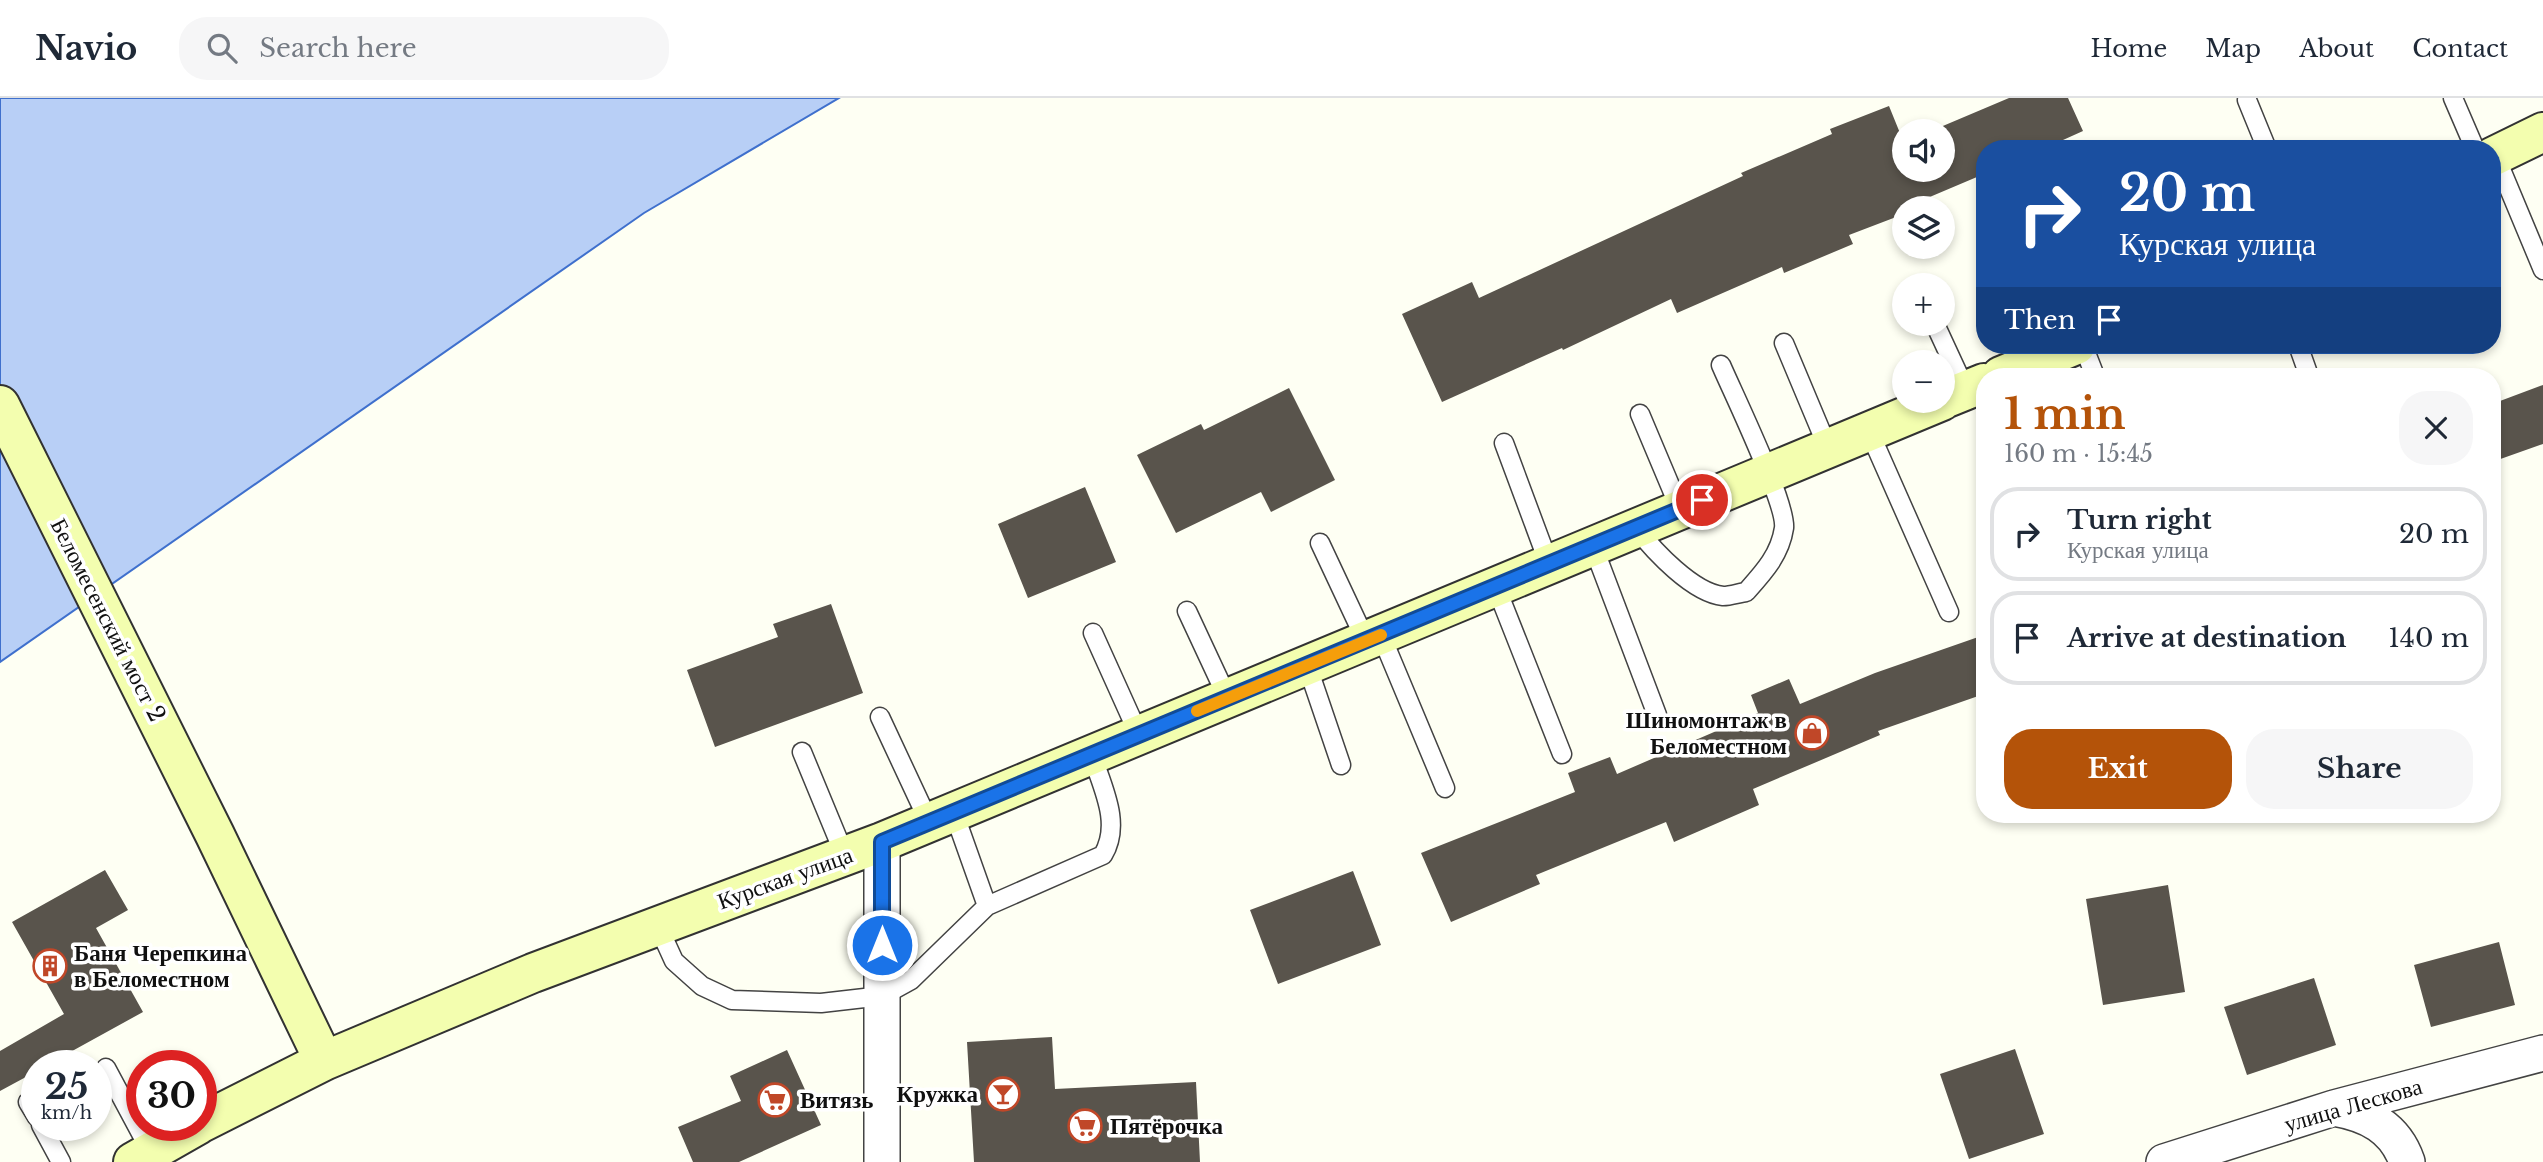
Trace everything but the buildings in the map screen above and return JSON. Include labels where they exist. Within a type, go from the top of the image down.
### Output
[{"type":"street","points":[[2501,148],[2543,132]]},
{"type":"street","name":"Курская улица","points":[[2022,368],[2055,354]]},
{"type":"street","name":"Курская улица","points":[[217,1115],[324,1061],[533,973],[882,842],[1976,388]]},
{"type":"street","name":"Беломесенский мост 2","points":[[0,405],[215,835],[324,1061]]},
{"type":"street","points":[[882,842],[882,1162]]},
{"type":"street","name":"улица Лескова","points":[[2164,1162],[2334,1108],[2543,1053]]},
{"type":"street","points":[[2407,1162],[2413,1119],[2432,1082]]},
{"type":"street","points":[[2334,1108],[2359,1112],[2386,1129],[2397,1139],[2407,1162]]},
{"type":"street","name":"Курская улица","points":[[142,1157],[170,1141]]},
{"type":"lane","points":[[2453,98],[2478,140]]},
{"type":"lane","points":[[2247,100],[2263,140]]},
{"type":"lane","points":[[2501,183],[2543,270]]},
{"type":"lane","points":[[1944,336],[1976,380]]},
{"type":"lane","points":[[1784,343],[1828,448]]},
{"type":"lane","points":[[1636,528],[1653,550],[1702,588],[1723,596],[1746,592],[1772,562],[1784,526],[1768,473],[1721,365]]},
{"type":"lane","points":[[1640,414],[1681,509]]},
{"type":"lane","points":[[1869,431],[1949,612]]},
{"type":"lane","points":[[1504,443],[1549,564]]},
{"type":"lane","points":[[1320,543],[1373,638],[1445,788]]},
{"type":"lane","points":[[1593,546],[1657,715]]},
{"type":"lane","points":[[1496,587],[1562,754]]},
{"type":"lane","points":[[1187,611],[1228,699]]},
{"type":"lane","points":[[1093,633],[1139,735]]},
{"type":"lane","points":[[1307,665],[1340,765]]},
{"type":"lane","points":[[880,717],[942,817],[987,906]]},
{"type":"lane","points":[[802,752],[845,856]]},
{"type":"lane","points":[[658,926],[674,961],[702,986],[732,1000],[821,1003],[882,996],[911,980],[987,906],[1103,855],[1113,826],[1092,755]]},
{"type":"lane","points":[[112,1083],[142,1157]]},
{"type":"lane","points":[[50,1141],[61,1162]]},
{"type":"water","points":[[0,98],[839,98],[644,213],[0,662]]},
{"type":"slow traffic","points":[[1197,711],[1381,635]]},
{"type":"place","name":"Шиномонтаж в Беломестном","points":[[1812,733]]},
{"type":"place","name":"Баня Черепкина в Беломестном","points":[[50,966]]},
{"type":"place","name":"Кружка","points":[[1003,1094]]},
{"type":"place","name":"Витязь","points":[[775,1100]]},
{"type":"place","name":"Пятёрочка","points":[[1085,1126]]},
{"type":"route","points":[[882,945],[882,842],[1702,500]]}]
